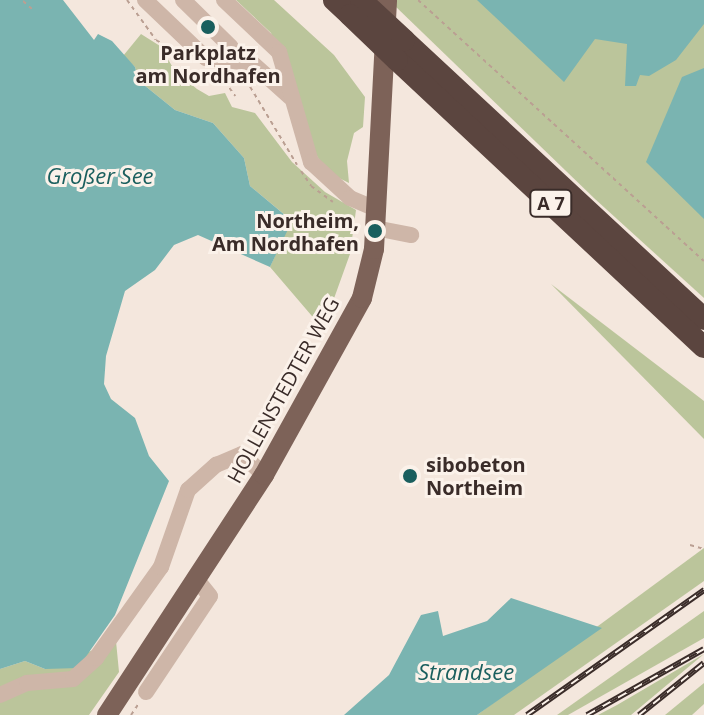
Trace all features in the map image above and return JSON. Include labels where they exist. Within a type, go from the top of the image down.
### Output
[{"type":"highway","name":"A 7","points":[[348,5],[704,319]]},
{"type":"highway","name":"A 7","points":[[401,50],[704,347]]},
{"type":"main road","name":"HOLLENSTEDTER WEG","points":[[107,715],[264,475],[352,319],[370,271],[387,0]]},
{"type":"street","points":[[145,0],[206,58],[252,63],[290,97]]},
{"type":"street","points":[[160,14],[174,0]]},
{"type":"street","points":[[183,0],[231,47]]},
{"type":"street","points":[[224,0],[279,52],[311,162],[358,203],[376,210],[411,235]]},
{"type":"street","points":[[0,695],[27,683],[73,679],[96,658],[161,567],[188,490],[216,465],[242,454],[264,475]]},
{"type":"street","points":[[146,692],[210,596],[196,579]]},
{"type":"path","points":[[28,6],[34,0]]},
{"type":"path","points":[[127,0],[156,40],[186,57]]},
{"type":"path","points":[[418,0],[704,261]]},
{"type":"path","points":[[23,1],[34,11]]},
{"type":"path","points":[[197,65],[220,75],[246,80],[311,186],[344,209]]},
{"type":"path","points":[[220,75],[235,96]]},
{"type":"path","points":[[690,545],[704,549]]},
{"type":"path","points":[[131,715],[146,692]]},
{"type":"green space","points":[[236,0],[274,0],[334,55],[365,97],[363,127],[354,133],[347,161],[349,183],[329,173],[314,152],[271,33]]},
{"type":"green space","points":[[395,0],[704,0],[704,298],[595,199],[394,5]]},
{"type":"green space","points":[[141,34],[160,46],[175,71],[197,89],[209,96],[225,93],[232,107],[255,113],[292,162],[325,192],[356,210],[350,254],[323,329],[270,267],[291,220],[250,186],[244,158],[213,123],[175,110],[139,81],[135,67],[123,56]]},
{"type":"green space","points":[[551,284],[704,401],[704,439]]},
{"type":"green space","points":[[704,548],[704,581],[514,715],[477,715]]},
{"type":"green space","points":[[704,611],[704,638],[568,715],[557,715]]},
{"type":"green space","points":[[116,641],[119,672],[89,715],[0,715],[0,669],[25,661],[45,669]]},
{"type":"green space","points":[[704,654],[631,715],[598,715],[617,705]]},
{"type":"green space","points":[[704,683],[704,704],[692,715],[665,715]]},
{"type":"water","name":"Großer See","points":[[0,0],[63,0],[94,40],[98,34],[112,41],[135,67],[139,81],[175,110],[213,123],[244,158],[250,186],[292,221],[270,267],[198,235],[174,245],[155,270],[125,291],[106,356],[104,384],[111,399],[135,418],[149,456],[169,481],[115,615],[78,668],[45,669],[25,661],[0,669]]},
{"type":"water","points":[[477,0],[704,0],[704,24],[676,60],[649,76],[640,75],[636,86],[625,86],[627,44],[595,39],[564,82]]},
{"type":"water","points":[[704,68],[704,219],[646,162],[682,77]]},
{"type":"water","name":"Strandsee","points":[[511,598],[602,628],[477,715],[344,715],[389,675],[421,615],[438,611],[443,636],[487,621]]},
{"type":"railway","points":[[527,715],[704,590]]},
{"type":"railway","points":[[587,715],[704,649]]},
{"type":"railway","points":[[639,715],[704,663]]},
{"type":"place","name":"Parkplatz am Nordhafen","points":[[208,27]]},
{"type":"place","name":"Northeim, Am Nordhafen","points":[[375,231]]},
{"type":"place","name":"sibobeton Northeim","points":[[410,476]]}]
